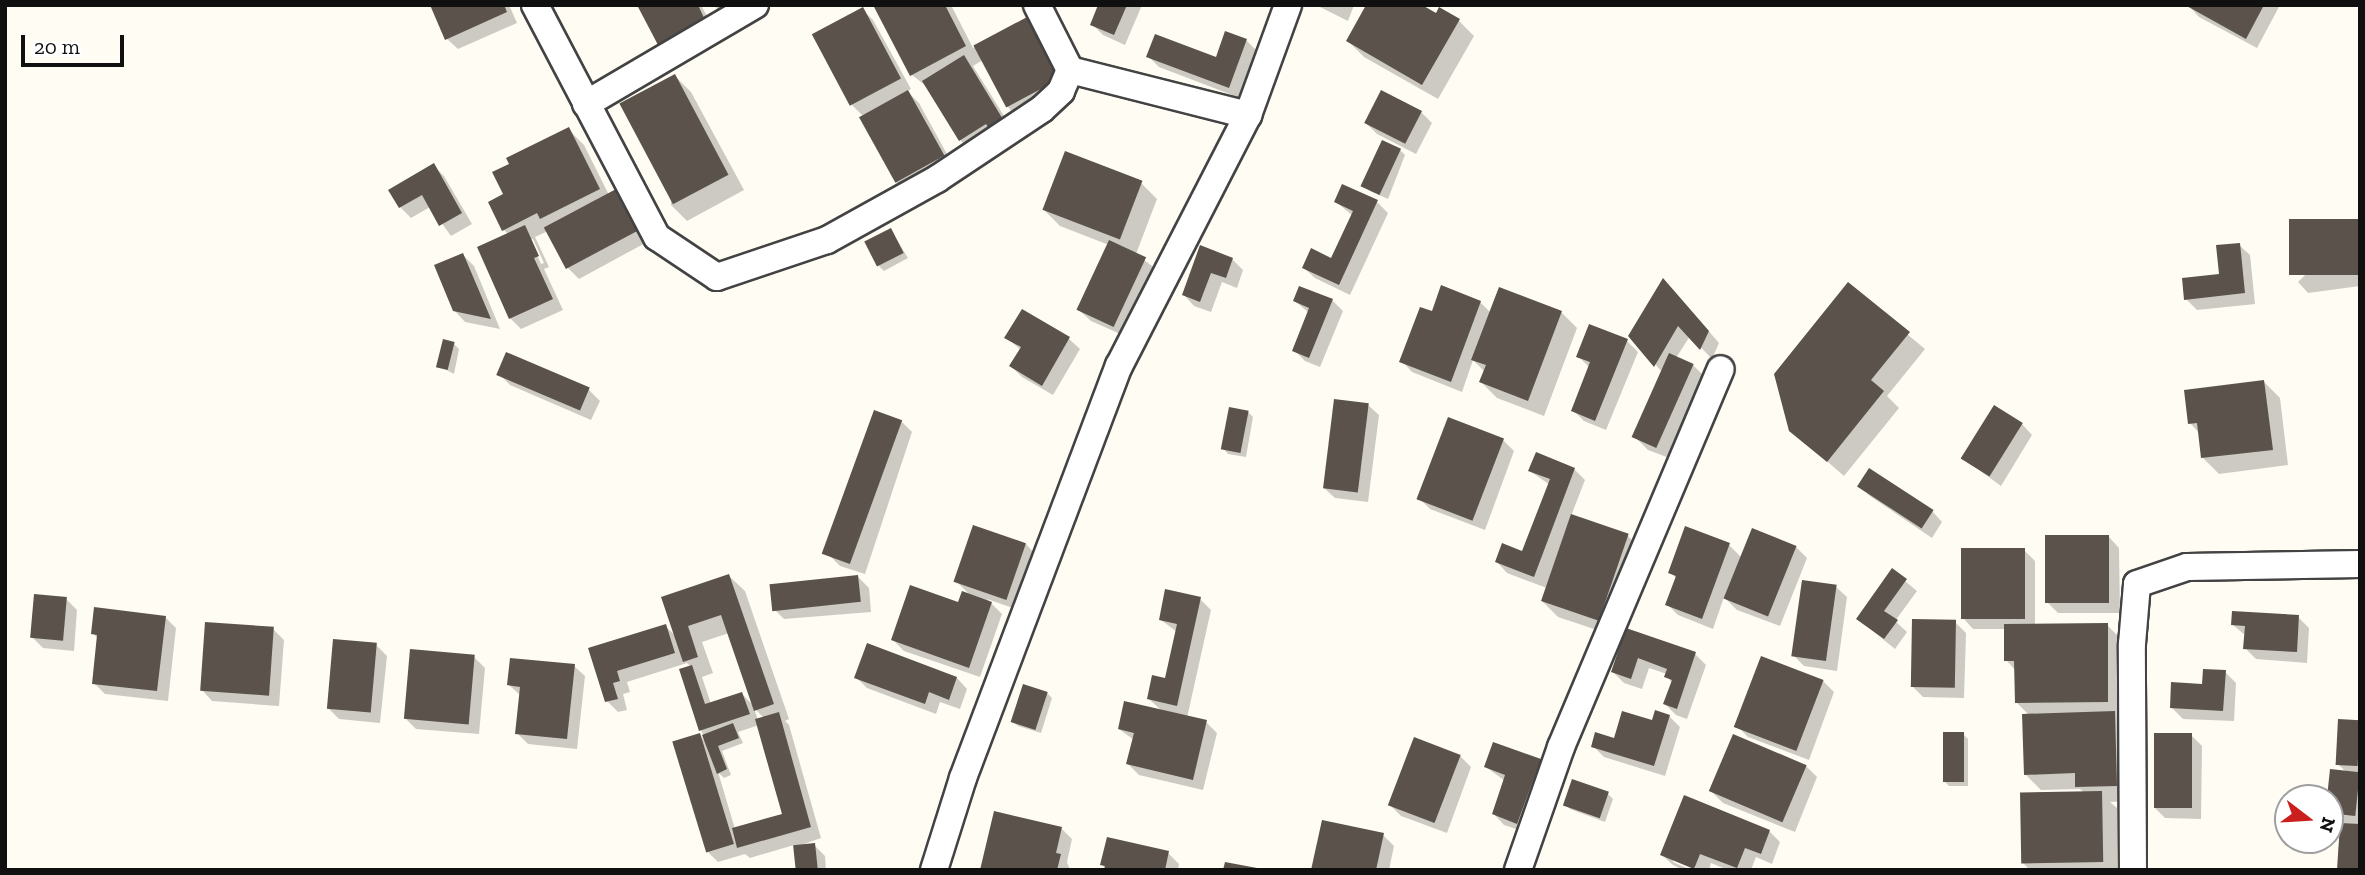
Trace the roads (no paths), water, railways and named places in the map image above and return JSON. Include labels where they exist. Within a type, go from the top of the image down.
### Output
[{"type":"street","points":[[535,5],[657,237],[717,276],[827,240],[937,179],[1042,109],[1061,91],[1070,70]]},
{"type":"street","points":[[586,104],[755,5]]},
{"type":"street","points":[[1037,5],[1070,70],[1248,115]]},
{"type":"street","points":[[934,870],[963,778],[1119,366],[1248,115],[1288,5]]},
{"type":"street","points":[[1518,870],[1561,747],[1721,369]]},
{"type":"street","points":[[2133,870],[2132,644],[2137,584],[2187,568],[2360,564]]}]
